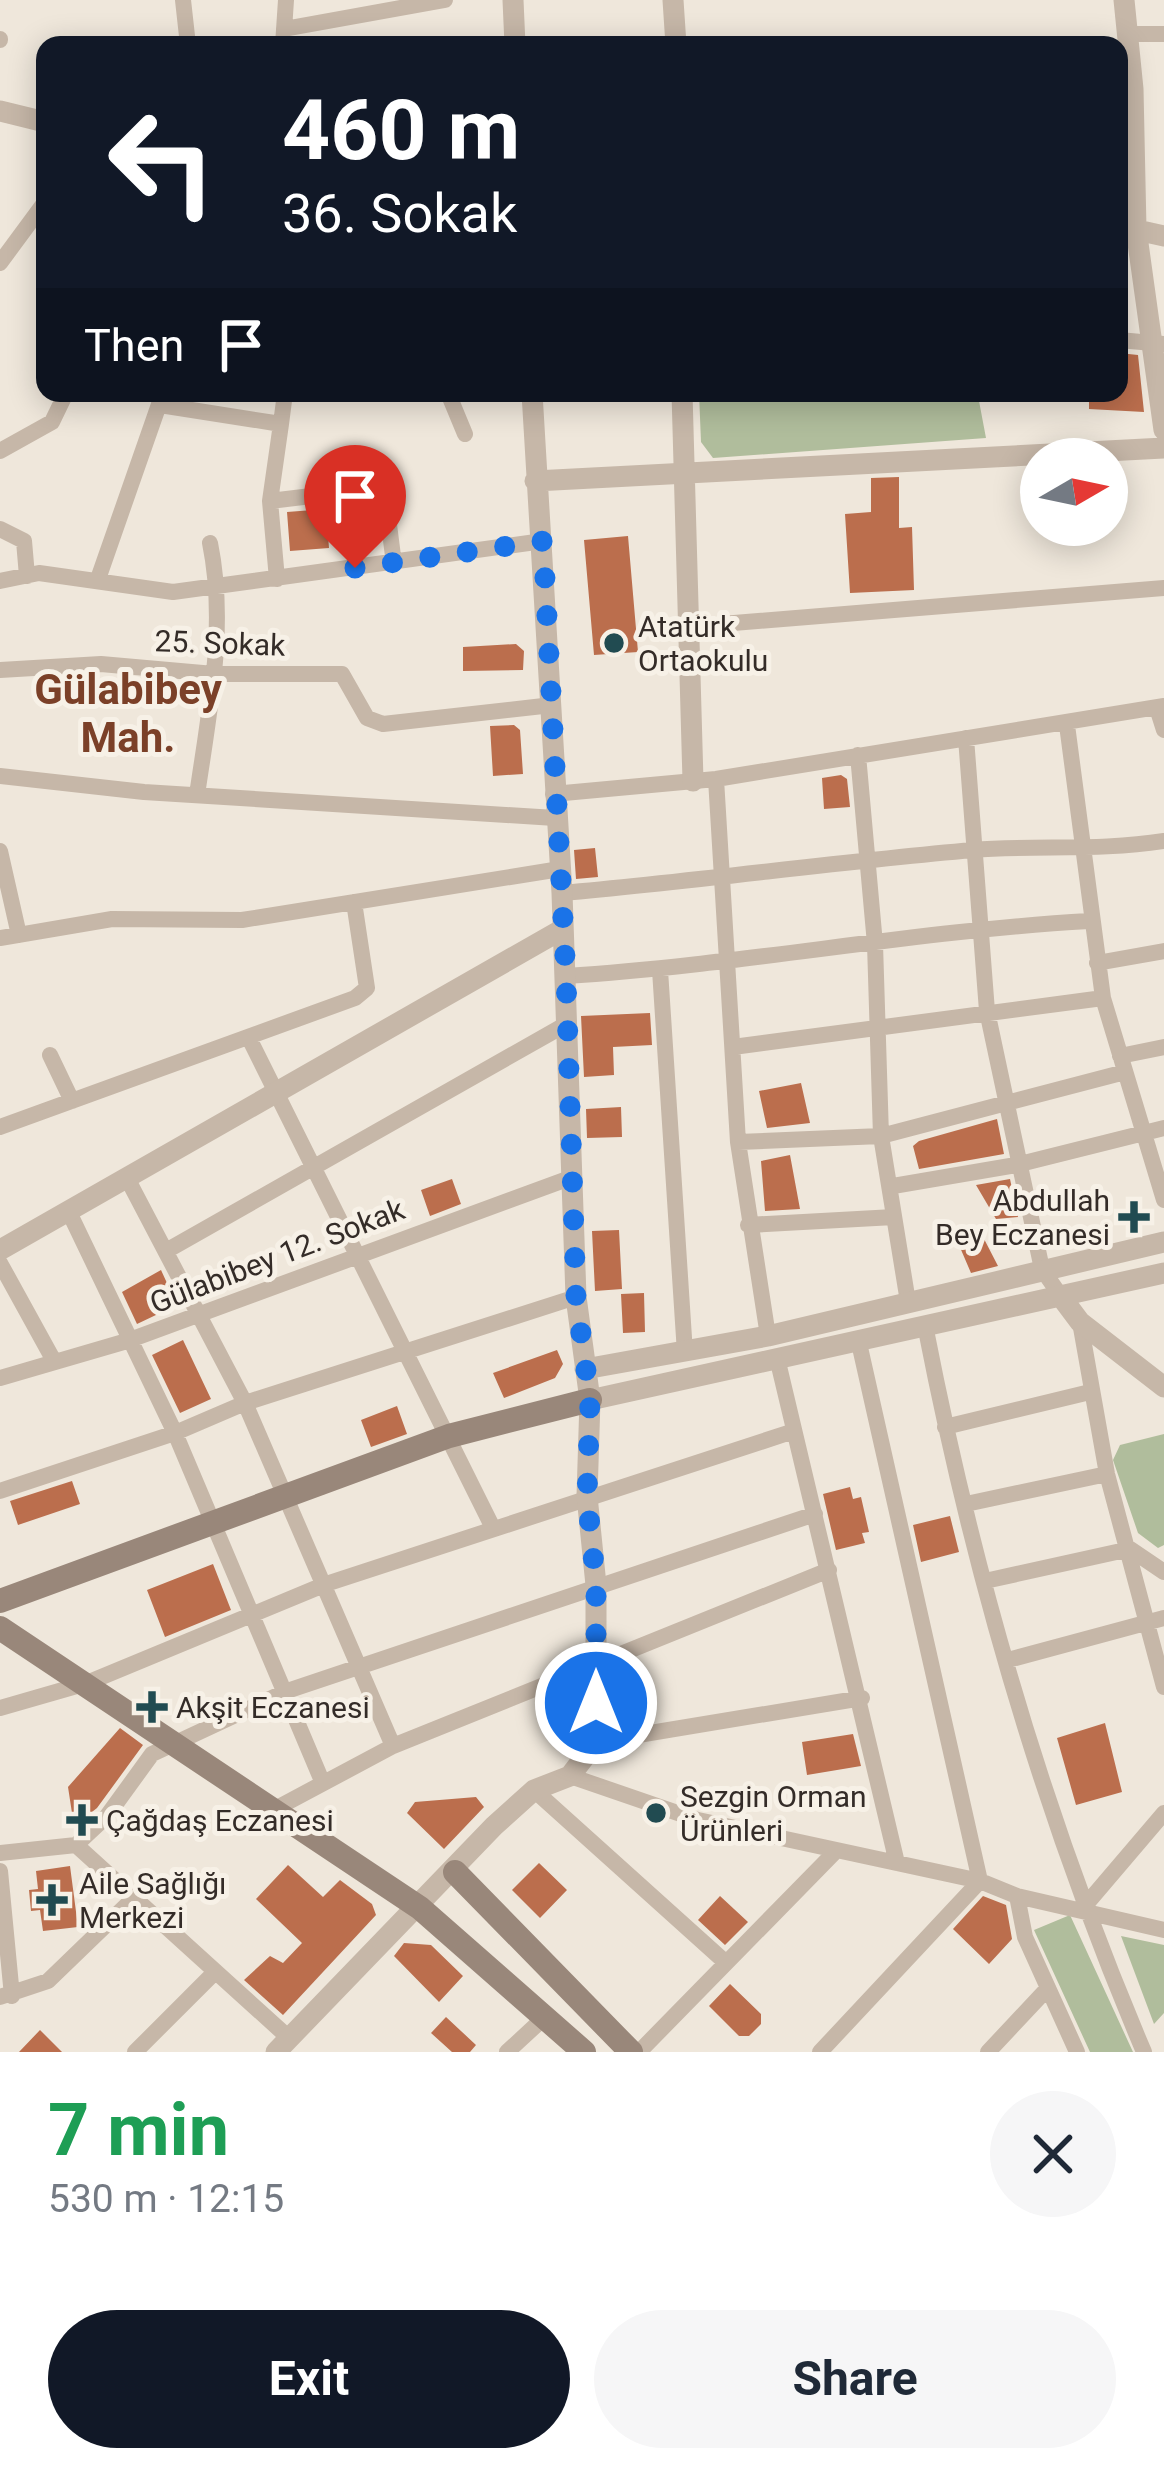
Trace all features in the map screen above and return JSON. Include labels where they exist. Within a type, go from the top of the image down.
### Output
[{"type":"main road","points":[[0,1601],[449,1436],[590,1400]]},
{"type":"main road","points":[[0,1628],[420,1908],[584,2052]]},
{"type":"main road","points":[[455,1871],[635,2052]]},
{"type":"street","points":[[183,0],[185,36]]},
{"type":"street","points":[[284,36],[286,0]]},
{"type":"street","points":[[288,36],[445,0]]},
{"type":"street","points":[[513,0],[515,36]]},
{"type":"street","points":[[673,0],[675,36]]},
{"type":"street","points":[[1124,0],[1128,34],[1164,34]]},
{"type":"street","points":[[0,111],[36,120]]},
{"type":"street","points":[[0,263],[36,214]]},
{"type":"street","points":[[1128,228],[1164,236]]},
{"type":"street","points":[[1128,232],[1156,342],[1164,430]]},
{"type":"street","points":[[0,451],[52,422],[62,402]]},
{"type":"street","points":[[98,579],[160,402]]},
{"type":"street","points":[[175,402],[281,424]]},
{"type":"street","points":[[278,578],[270,501],[284,402]]},
{"type":"street","points":[[452,402],[465,434]]},
{"type":"street","points":[[76,1845],[215,1972],[282,2045],[534,1790],[570,1776],[596,1742],[596,1585],[587,1496],[590,1400],[576,1297],[563,1026],[562,893],[532,402]]},
{"type":"street","points":[[682,402],[685,627],[718,879],[738,1142],[768,1336]]},
{"type":"street","points":[[535,481],[1164,448]]},
{"type":"street","points":[[270,501],[377,488],[385,493],[394,564]]},
{"type":"street","points":[[0,529],[24,541],[28,575]]},
{"type":"street","points":[[0,580],[28,575],[98,579],[173,592],[218,582],[394,564],[543,541]]},
{"type":"street","points":[[197,795],[214,674],[218,582],[210,543]]},
{"type":"street","points":[[685,627],[1164,588]]},
{"type":"street","name":"25. Sokak","points":[[0,670],[101,664],[214,674],[347,675],[367,718],[383,724],[552,705]]},
{"type":"street","points":[[553,794],[705,780],[1160,707],[1164,730]]},
{"type":"street","points":[[1066,725],[1103,998],[1164,1200]]},
{"type":"street","points":[[966,738],[987,1011],[1016,1166],[1042,1269],[1080,1322],[1164,1387]]},
{"type":"street","points":[[857,755],[875,944],[881,1136],[893,1186],[908,1302]]},
{"type":"street","points":[[0,776],[197,795],[555,818]]},
{"type":"street","points":[[562,893],[977,850],[1082,843],[1102,851],[1164,841]]},
{"type":"street","points":[[0,851],[20,934]]},
{"type":"street","points":[[0,938],[112,919],[242,920],[560,869]]},
{"type":"street","points":[[0,1126],[355,998],[367,988],[354,902]]},
{"type":"street","points":[[566,976],[725,964],[981,927],[1089,921]]},
{"type":"street","points":[[0,1250],[561,930]]},
{"type":"street","points":[[1097,963],[1164,951]]},
{"type":"street","points":[[660,970],[685,1353]]},
{"type":"street","points":[[733,1047],[1103,998]]},
{"type":"street","points":[[166,1251],[563,1026]]},
{"type":"street","points":[[249,1038],[493,1528]]},
{"type":"street","points":[[738,1142],[881,1136],[1006,1104],[1164,1047]]},
{"type":"street","points":[[50,1055],[72,1101]]},
{"type":"street","points":[[893,1186],[1016,1166],[1164,1128]]},
{"type":"street","points":[[127,1178],[245,1402],[393,1746]]},
{"type":"street","name":"Gülabibey 12. Sokak","points":[[0,1378],[127,1341],[570,1178]]},
{"type":"street","points":[[68,1210],[175,1433],[322,1781]]},
{"type":"street","points":[[748,1226],[894,1217]]},
{"type":"street","points":[[585,1369],[768,1336],[1164,1242]]},
{"type":"street","points":[[0,1263],[54,1361]]},
{"type":"street","points":[[590,1400],[926,1330],[1164,1274]]},
{"type":"street","points":[[0,1491],[175,1433],[245,1402],[576,1297]]},
{"type":"street","points":[[1080,1322],[1108,1474],[1157,1621],[1164,1688]]},
{"type":"street","points":[[926,1330],[945,1427],[1008,1660],[1083,1908],[1144,2052]]},
{"type":"street","points":[[859,1343],[980,1881]]},
{"type":"street","points":[[778,1362],[862,1698],[897,1863]]},
{"type":"street","points":[[945,1427],[1090,1392]]},
{"type":"street","points":[[0,1708],[87,1684],[255,1618],[326,1584],[794,1431]]},
{"type":"street","points":[[966,1504],[1108,1474]]},
{"type":"street","points":[[0,1853],[76,1845],[106,1816],[152,1754],[287,1691],[815,1514]]},
{"type":"street","points":[[985,1581],[1130,1550],[1162,1568]]},
{"type":"street","points":[[275,1809],[393,1746],[829,1570]]},
{"type":"street","points":[[1008,1660],[1157,1621]]},
{"type":"street","points":[[596,1742],[862,1698]]},
{"type":"street","points":[[570,1776],[698,1820],[980,1881],[1018,1896],[1164,1930]]},
{"type":"street","points":[[534,1790],[724,1961]]},
{"type":"street","points":[[1083,1908],[1164,1814]]},
{"type":"street","points":[[635,2052],[834,1853]]},
{"type":"street","points":[[0,1870],[6,1996],[48,1981],[136,1896]]},
{"type":"street","points":[[820,2052],[980,1881]]},
{"type":"street","points":[[1018,1896],[1024,1937],[1077,2052]]},
{"type":"street","points":[[135,2052],[215,1972]]},
{"type":"street","points":[[988,2052],[1048,1988]]},
{"type":"street","points":[[507,2052],[546,2016]]},
{"type":"green space","points":[[699,402],[979,402],[986,438],[713,458],[701,442]]},
{"type":"green space","points":[[1164,1434],[1164,1545],[1158,1548],[1138,1533],[1113,1460],[1120,1445]]},
{"type":"green space","points":[[1070,1915],[1133,2052],[1090,2052],[1034,1930]]},
{"type":"green space","points":[[1121,1936],[1164,1945],[1164,2013],[1154,2024]]},
{"type":"building","points":[[1128,354],[1138,355],[1144,412],[1089,409],[1089,402],[1128,402]]},
{"type":"building","points":[[899,477],[899,528],[912,527],[914,590],[850,593],[845,514],[871,512],[871,478]]},
{"type":"building","points":[[326,509],[329,548],[290,551],[287,512]]},
{"type":"building","points":[[628,536],[638,652],[594,655],[584,540]]},
{"type":"building","points":[[516,644],[524,651],[523,670],[463,671],[463,647]]},
{"type":"building","points":[[514,725],[520,730],[523,774],[493,776],[490,726]]},
{"type":"building","points":[[841,775],[847,779],[850,807],[824,809],[822,778]]},
{"type":"building","points":[[595,848],[598,877],[576,879],[574,850]]},
{"type":"building","points":[[650,1013],[652,1045],[613,1047],[614,1075],[584,1077],[581,1016]]},
{"type":"building","points":[[801,1083],[810,1123],[767,1128],[759,1091]]},
{"type":"building","points":[[621,1107],[622,1137],[587,1138],[586,1109]]},
{"type":"building","points":[[997,1119],[1004,1154],[919,1169],[913,1146],[919,1141]]},
{"type":"building","points":[[790,1155],[800,1209],[765,1211],[761,1161]]},
{"type":"building","points":[[452,1179],[461,1204],[430,1216],[421,1190]]},
{"type":"building","points":[[1010,1179],[1018,1217],[996,1219],[976,1185]]},
{"type":"building","points":[[619,1230],[622,1289],[595,1291],[592,1231]]},
{"type":"building","points":[[982,1235],[998,1266],[971,1273],[959,1245]]},
{"type":"building","points":[[161,1270],[177,1305],[137,1324],[122,1292]]},
{"type":"building","points":[[644,1293],[645,1332],[623,1333],[621,1294]]},
{"type":"building","points":[[183,1340],[211,1399],[180,1413],[152,1355]]},
{"type":"building","points":[[557,1350],[563,1364],[555,1378],[504,1398],[493,1373]]},
{"type":"building","points":[[397,1406],[407,1434],[371,1447],[361,1420]]},
{"type":"building","points":[[72,1481],[80,1504],[18,1525],[10,1501]]},
{"type":"building","points":[[850,1487],[853,1499],[861,1497],[869,1532],[862,1533],[865,1543],[836,1550],[823,1494]]},
{"type":"building","points":[[950,1516],[959,1552],[921,1562],[913,1525]]},
{"type":"building","points":[[213,1564],[231,1610],[165,1637],[147,1590]]},
{"type":"building","points":[[1105,1723],[1122,1792],[1076,1805],[1057,1738]]},
{"type":"building","points":[[120,1728],[143,1745],[97,1808],[74,1826],[68,1787]]},
{"type":"building","points":[[853,1734],[861,1766],[807,1775],[802,1742]]},
{"type":"building","points":[[476,1797],[484,1807],[444,1849],[407,1813],[415,1802]]},
{"type":"building","points":[[539,1863],[567,1890],[540,1918],[512,1890]]},
{"type":"building","points":[[288,1865],[323,1897],[340,1880],[372,1904],[376,1915],[283,2015],[244,1980],[270,1956],[283,1963],[302,1943],[256,1899]]},
{"type":"building","name":"Aile Sağlığı Merkezi","points":[[70,1866],[78,1927],[43,1931],[40,1910],[31,1911],[29,1890],[38,1889],[36,1871]]},
{"type":"building","points":[[720,1896],[748,1922],[725,1945],[698,1920]]},
{"type":"building","points":[[983,1896],[1006,1905],[1012,1939],[989,1964],[953,1929]]},
{"type":"building","points":[[404,1943],[431,1945],[463,1976],[439,2002],[394,1956]]},
{"type":"building","points":[[730,1984],[761,2014],[761,2024],[749,2036],[739,2036],[709,2006]]},
{"type":"building","points":[[446,2017],[476,2045],[470,2052],[452,2052],[431,2033]]},
{"type":"building","points":[[40,2030],[62,2052],[19,2052]]},
{"type":"place","name":"Atatürk Ortaokulu","points":[[614,643]]},
{"type":"place","name":"Abdullah Bey Eczanesi","points":[[1134,1217]]},
{"type":"place","name":"Akşit Eczanesi","points":[[152,1707]]},
{"type":"place","name":"Sezgin Orman Ürünleri","points":[[656,1813]]},
{"type":"place","name":"Çağdaş Eczanesi","points":[[82,1820]]},
{"type":"place","name":"Aile Sağlığı Merkezi","points":[[52,1900]]},
{"type":"district","name":"Gülabibey Mah.","points":[[128,713]]},
{"type":"route","points":[[355,568],[543,541],[566,976],[563,1026],[576,1297],[590,1400],[587,1496],[596,1585],[596,1703]]}]
